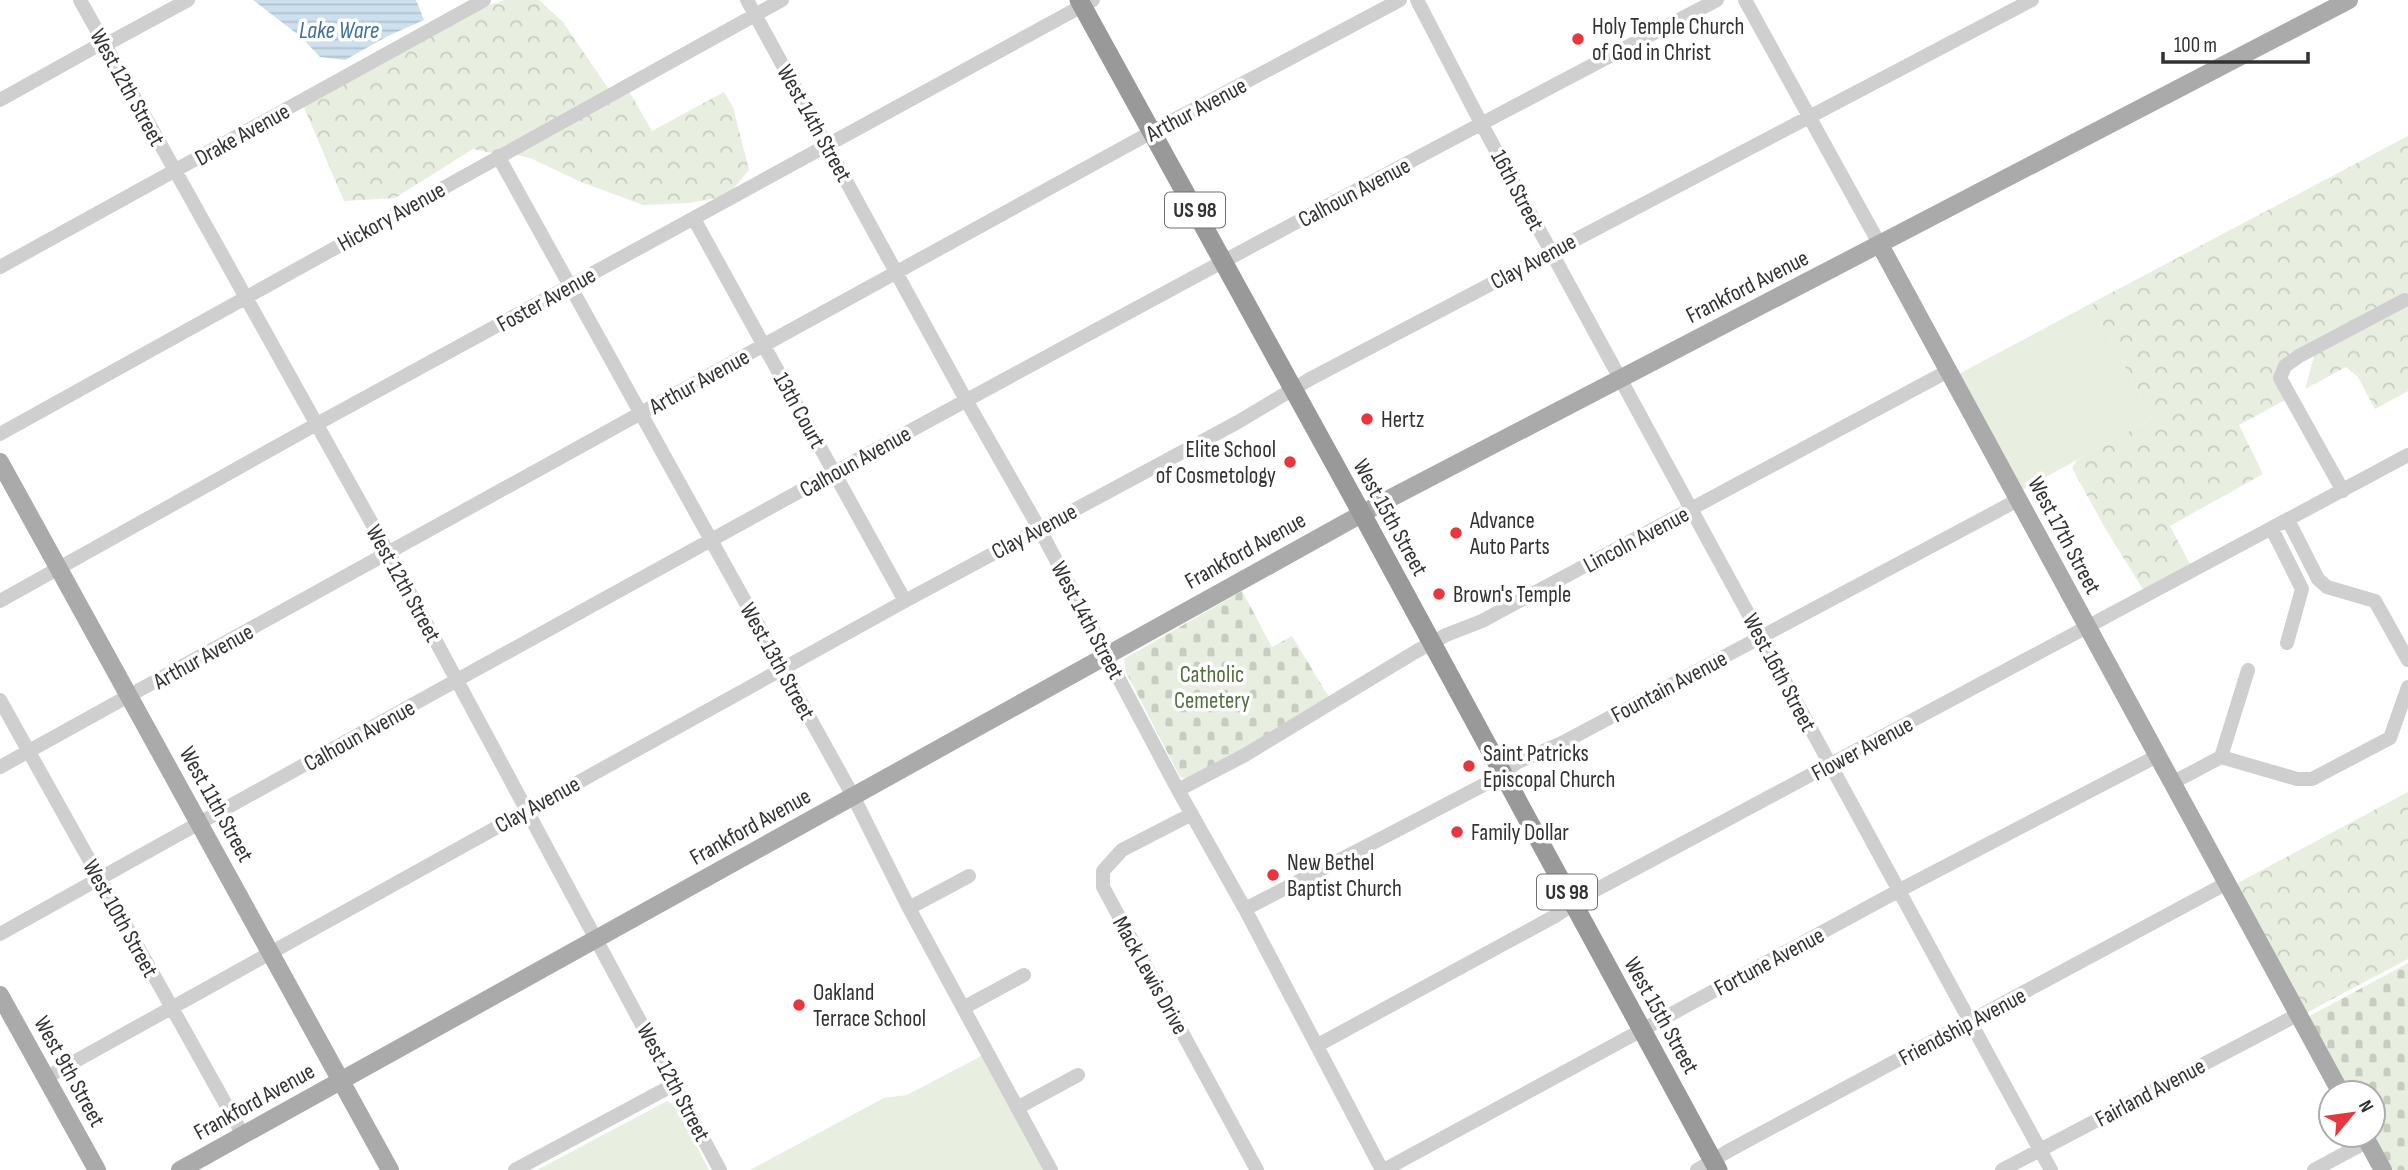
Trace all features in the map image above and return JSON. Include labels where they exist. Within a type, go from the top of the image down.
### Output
[{"type":"highway","name":"West 15th Street","points":[[1085,2],[1152,133],[1642,1029],[1710,1167]]},
{"type":"main road","name":"Frankford Avenue","points":[[191,1167],[243,1135],[1362,514],[2348,0]]},
{"type":"main road","name":"West 17th Street","points":[[1880,245],[2334,1079]]},
{"type":"main road","name":"West 11th Street","points":[[0,462],[390,1170]]},
{"type":"main road","name":"West 9th Street","points":[[0,995],[97,1170]]},
{"type":"main road","points":[[2372,1149],[2383,1170]]},
{"type":"street","name":"West 12th Street","points":[[80,0],[458,680],[720,1170]]},
{"type":"street","points":[[0,100],[188,0]]},
{"type":"street","name":"Drake Avenue","points":[[0,267],[484,0]]},
{"type":"street","name":"West 14th Street","points":[[747,0],[1039,528],[1383,1170]]},
{"type":"street","name":"Hickory Avenue","points":[[0,434],[782,0]]},
{"type":"street","name":"Arthur Avenue","points":[[0,768],[896,272],[1400,0]]},
{"type":"street","name":"16th Street","points":[[1417,0],[1621,379]]},
{"type":"street","name":"Calhoun Avenue","points":[[0,934],[966,400],[1481,123],[1717,0]]},
{"type":"street","name":"West 17th Street","points":[[1745,0],[1880,245]]},
{"type":"street","name":"Clay Avenue","points":[[46,1077],[905,601],[1293,390],[1551,251],[2032,0]]},
{"type":"street","name":"Foster Avenue","points":[[0,601],[1085,2]]},
{"type":"street","name":"West 13th Street","points":[[498,156],[853,796],[909,908],[1051,1170]]},
{"type":"street","name":"13th Court","points":[[694,219],[905,601]]},
{"type":"street","points":[[2343,491],[2280,379],[2285,366],[2299,356],[2405,300]]},
{"type":"street","name":"Lincoln Avenue","points":[[1178,790],[1245,755],[1432,642],[1482,621],[1948,371]]},
{"type":"street","name":"West 16th Street","points":[[1621,379],[2040,1150]]},
{"type":"street","name":"Flower Avenue","points":[[1318,1045],[1553,918],[1591,893],[2408,455]]},
{"type":"street","name":"Fountain Avenue","points":[[1245,909],[1411,823],[1518,762],[1562,743],[2018,500]]},
{"type":"street","points":[[2288,520],[2318,579],[2327,587],[2375,601],[2408,660]]},
{"type":"street","points":[[2272,529],[2302,589],[2287,643]]},
{"type":"street","points":[[2221,757],[2248,670]]},
{"type":"street","points":[[2172,783],[2221,757],[2297,779],[2312,779],[2390,738],[2408,687]]},
{"type":"street","name":"West 10th Street","points":[[0,700],[243,1135]]},
{"type":"street","name":"Fortune Avenue","points":[[1383,1170],[1898,891],[2157,756]]},
{"type":"street","name":"Mack Lewis Drive","points":[[1192,814],[1122,850],[1103,871],[1103,887],[1257,1170]]},
{"type":"street","points":[[909,908],[969,876]]},
{"type":"street","name":"Friendship Avenue","points":[[1710,1167],[1970,1021],[2227,883]]},
{"type":"street","points":[[963,1008],[1024,975]]},
{"type":"street","name":"Fairland Avenue","points":[[2002,1170],[2299,1014]]},
{"type":"street","points":[[1017,1108],[1078,1075]]},
{"type":"street","points":[[515,1170],[675,1084]]},
{"type":"street","points":[[2314,1170],[2348,1149]]},
{"type":"street","points":[[2040,1150],[2051,1170]]},
{"type":"green space","points":[[505,0],[539,0],[563,22],[610,91],[496,154],[473,149],[395,198],[344,201],[303,105],[479,8]]},
{"type":"green space","points":[[629,91],[652,131],[724,92],[733,107],[749,170],[729,194],[723,197],[688,203],[643,205],[581,182],[530,158],[514,154]]},
{"type":"green space","points":[[2408,136],[2408,293],[2282,362],[2285,400],[2239,425],[2263,474],[2170,526],[2191,566],[2144,591],[2072,468],[2077,460],[2152,419],[2092,303]]},
{"type":"green space","points":[[2092,303],[2152,419],[2020,491],[1957,375]]},
{"type":"green space","points":[[2408,304],[2408,391],[2375,409],[2358,377],[2346,367],[2305,389],[2315,353]]},
{"type":"green space","name":"Catholic Cemetery","points":[[1242,591],[1272,647],[1292,636],[1330,699],[1190,780],[1180,777],[1126,672],[1124,659]]},
{"type":"green space","points":[[2408,792],[2408,959],[2308,1012],[2306,1016],[2234,885]]},
{"type":"green space","points":[[2408,963],[2408,1170],[2388,1170],[2379,1149],[2387,1149],[2387,1079],[2339,1079],[2306,1018]]},
{"type":"green space","points":[[985,1054],[1048,1170],[750,1170],[884,1098],[907,1095]]},
{"type":"green space","points":[[667,1101],[675,1105],[709,1170],[537,1170]]},
{"type":"water","name":"Lake Ware","points":[[253,0],[416,0],[424,20],[345,60],[320,57],[301,37]]},
{"type":"place","name":"Holy Temple Church of God in Christ","points":[[1578,39]]},
{"type":"place","name":"Hertz","points":[[1367,419]]},
{"type":"place","name":"Elite School of Cosmetology","points":[[1290,462]]},
{"type":"place","name":"Advance Auto Parts","points":[[1456,533]]},
{"type":"place","name":"Brown's Temple","points":[[1439,594]]},
{"type":"place","name":"Saint Patricks Episcopal Church","points":[[1469,766]]},
{"type":"place","name":"Family Dollar","points":[[1457,832]]},
{"type":"place","name":"New Bethel Baptist Church","points":[[1273,875]]},
{"type":"place","name":"Oakland Terrace School","points":[[799,1005]]}]
